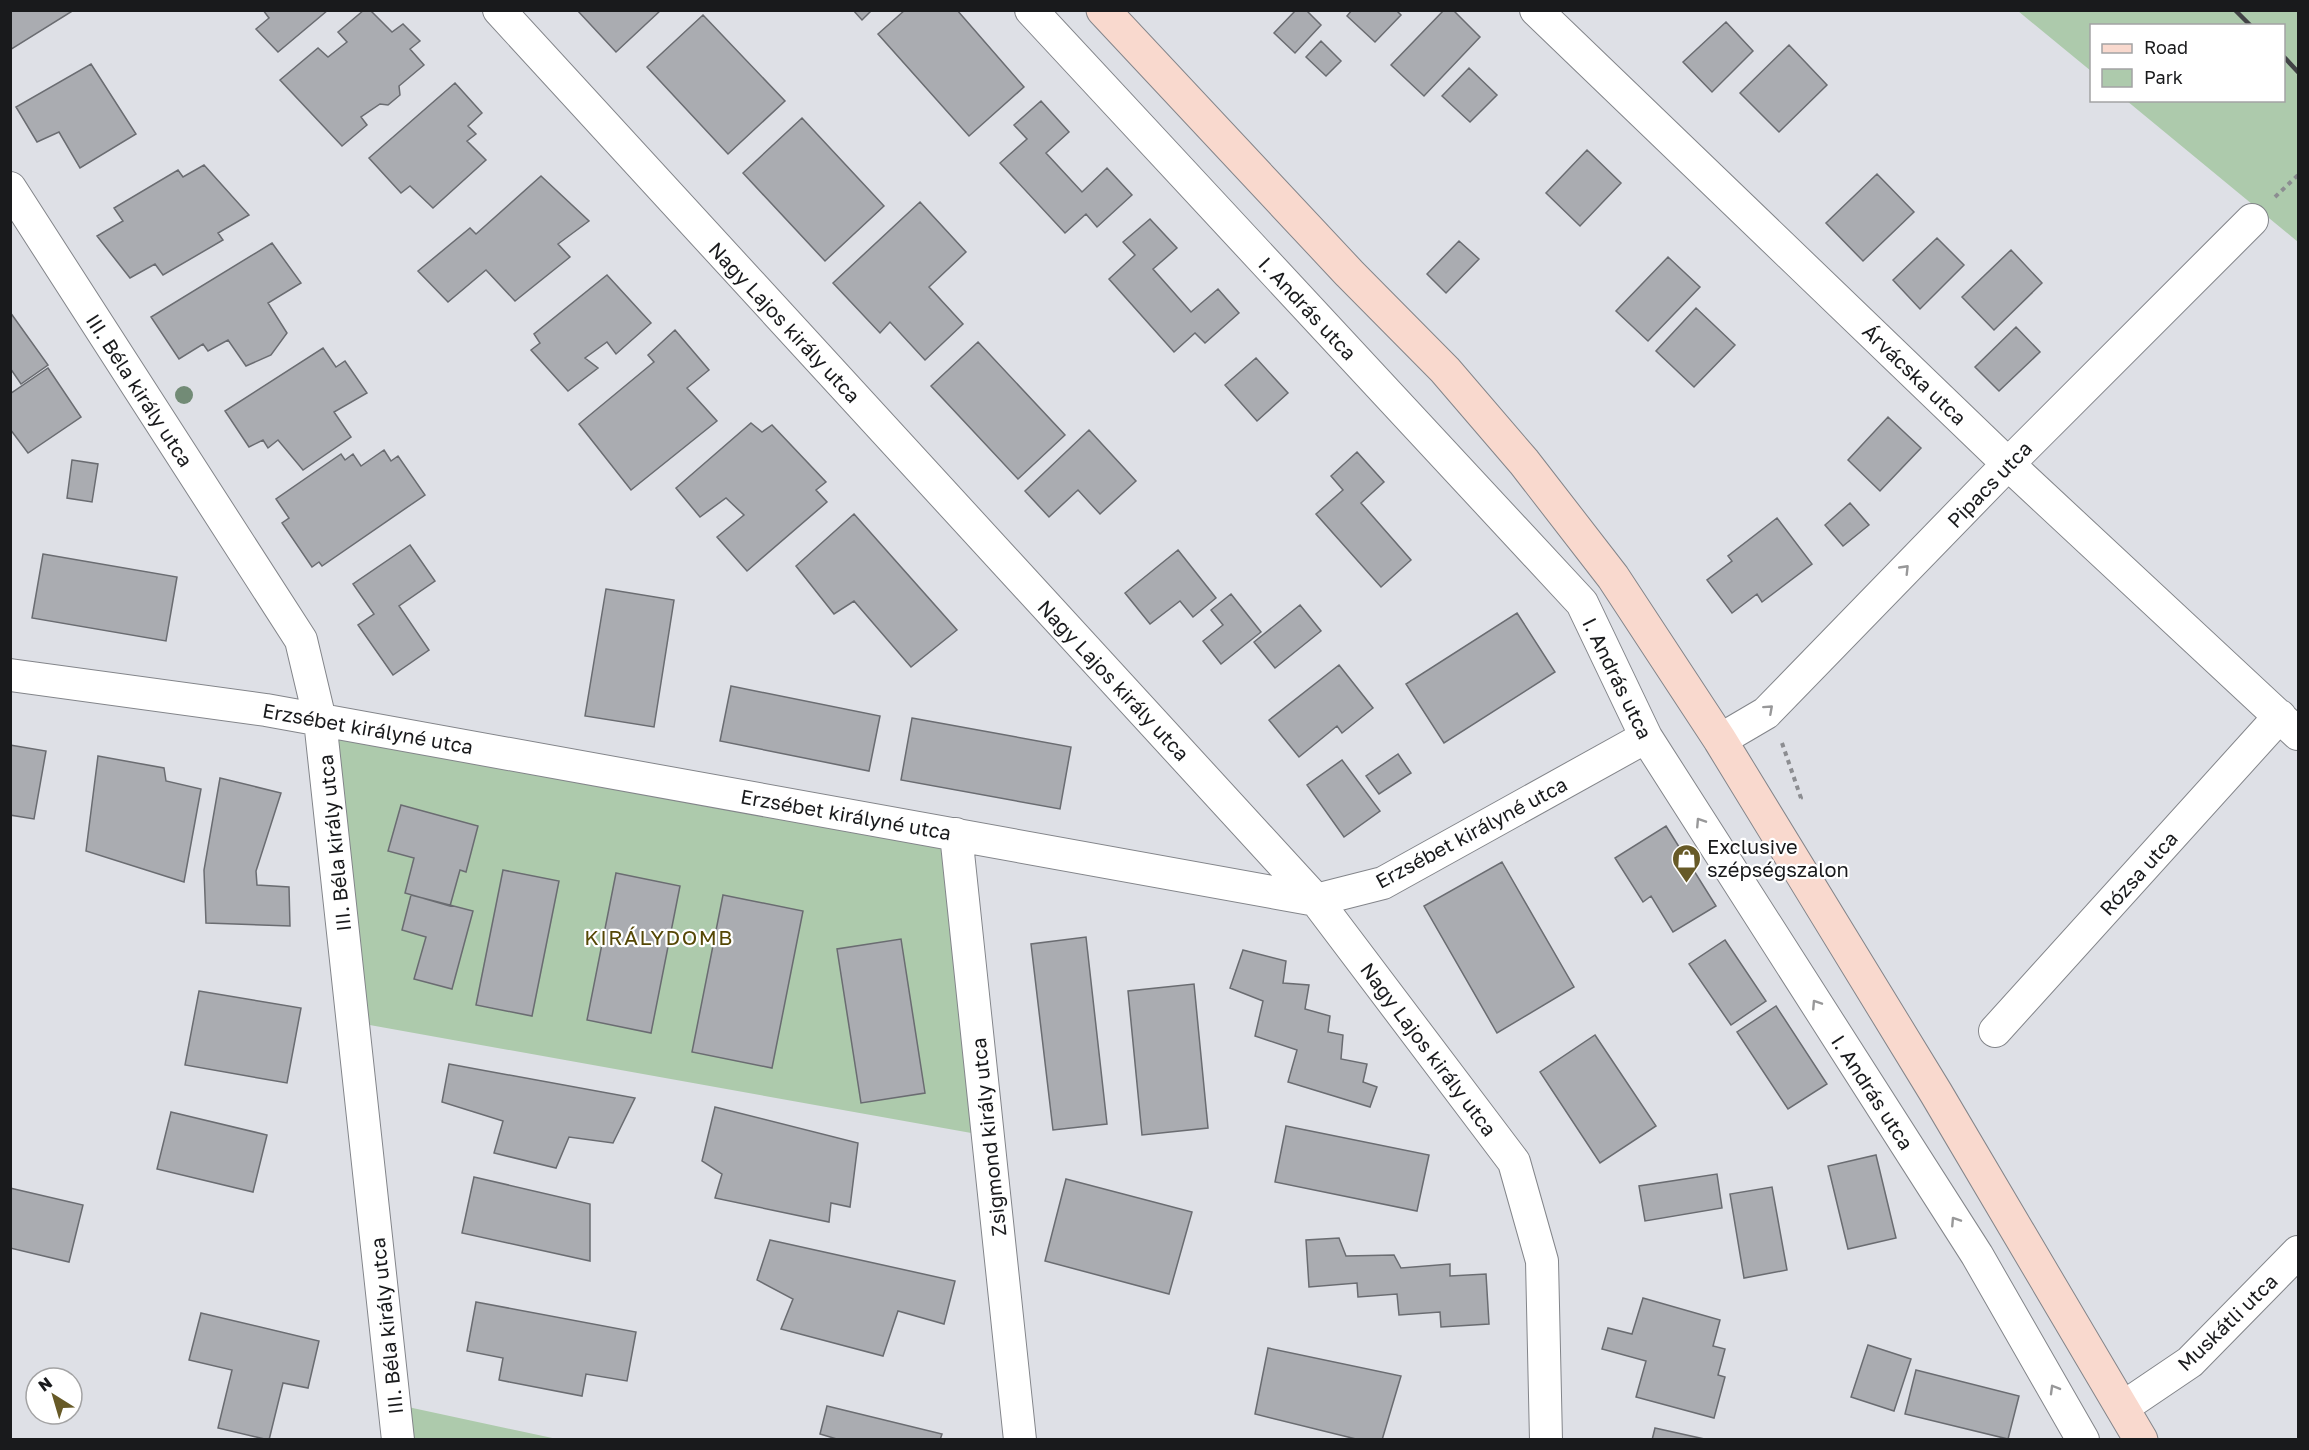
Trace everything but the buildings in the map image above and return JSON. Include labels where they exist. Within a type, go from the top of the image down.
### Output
[{"type":"main road","points":[[1103,10],[1349,273],[1445,370],[1524,462],[1612,577],[1720,740],[1936,1093],[2141,1440]]},
{"type":"street","name":"Nagy Lajos király utca","points":[[499,10],[1317,900],[1514,1162],[1542,1261],[1546,1440]]},
{"type":"street","name":"I. András utca","points":[[1031,10],[1582,603],[1646,737],[1977,1255],[2083,1440]]},
{"type":"street","name":"Árvácska utca","points":[[1536,10],[2008,464],[2289,725]]},
{"type":"street","name":"III. Béla király utca","points":[[10,188],[302,640],[320,720],[398,1440]]},
{"type":"street","name":"Pipacs utca","points":[[1720,740],[1766,713],[2008,464],[2252,220]]},
{"type":"street","name":"Erzsébet királyné utca","points":[[10,675],[266,710],[1317,900],[1383,883],[1646,737]]},
{"type":"street","name":"Rózsa utca","points":[[1995,1031],[2289,725]]},
{"type":"street","name":"Zsigmond király utca","points":[[956,834],[1020,1440]]},
{"type":"street","name":"Muskátli utca","points":[[2122,1408],[2190,1362],[2298,1252]]},
{"type":"green space","points":[[2018,11],[2298,11],[2298,242],[2128,102],[2285,102],[2285,24],[2090,24],[2090,70]]},
{"type":"green space","points":[[321,720],[956,834],[988,1136],[353,1022]]},
{"type":"green space","points":[[394,1404],[557,1439],[398,1439]]},
{"type":"railway","points":[[2235,10],[2249,24]]},
{"type":"railway","points":[[2285,58],[2298,72]]},
{"type":"place","name":"Exclusive szépségszalon","points":[[1686,884]]},
{"type":"district","name":"KIRÁLYDOMB","points":[[659,937]]}]
